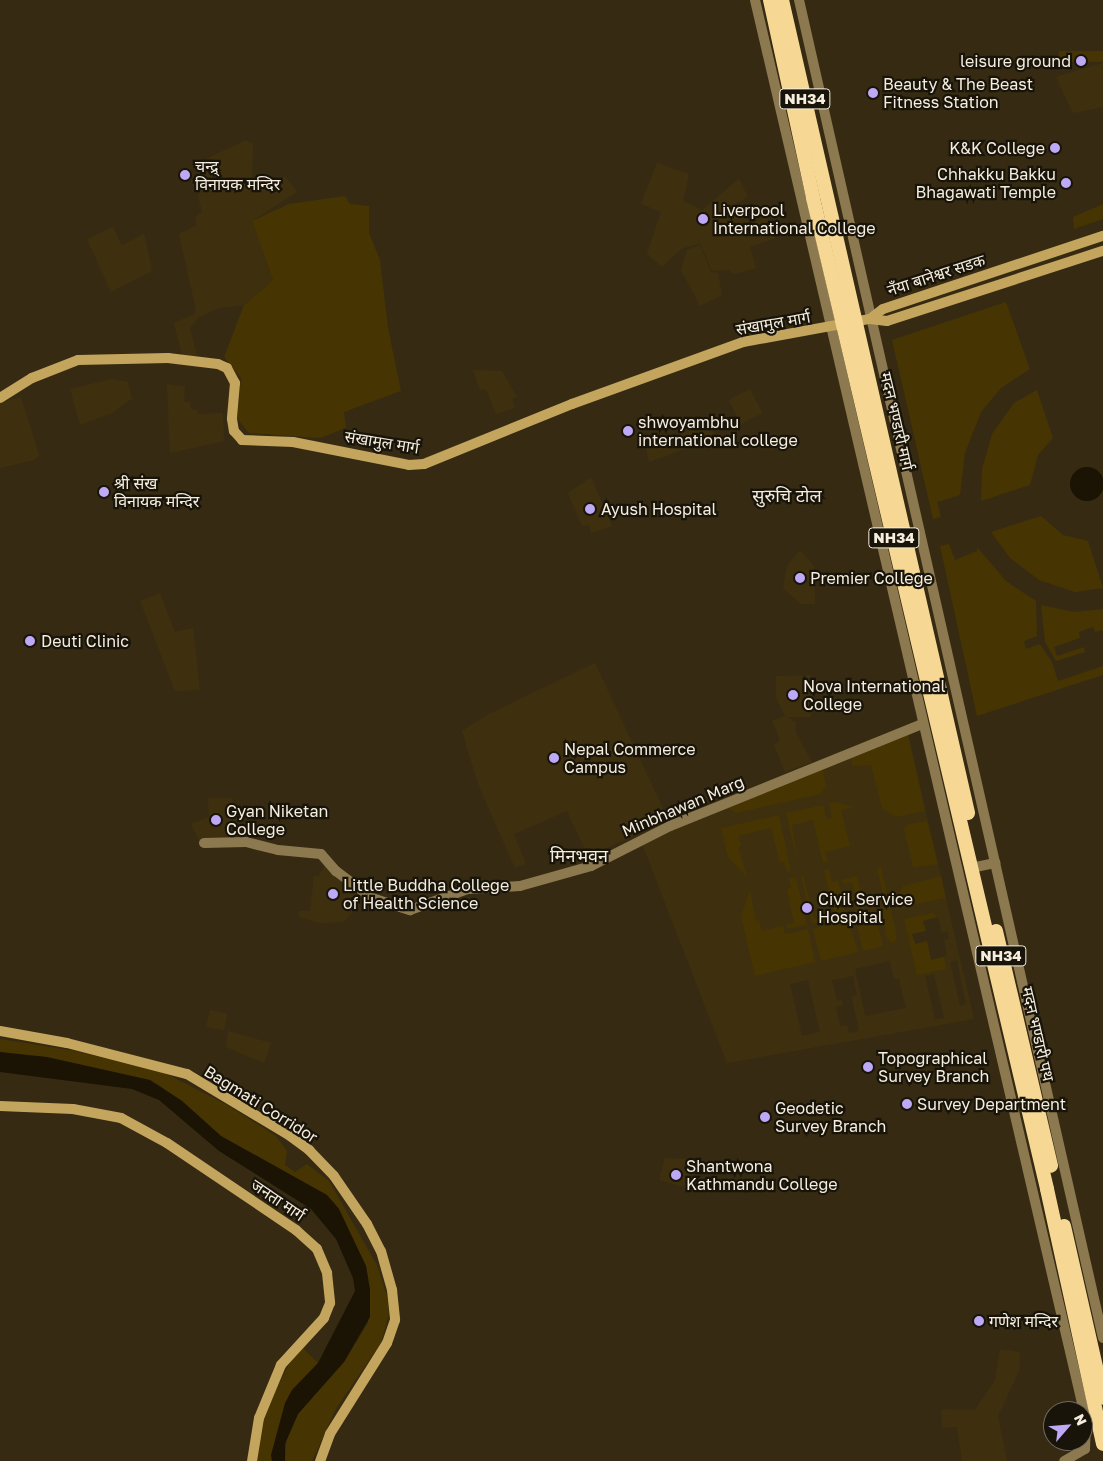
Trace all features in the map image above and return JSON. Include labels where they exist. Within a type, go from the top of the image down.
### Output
[{"type":"highway","name":"NH34","points":[[770,0],[851,324]]},
{"type":"highway","name":"NH34","points":[[782,0],[851,324]]},
{"type":"highway","name":"मदन भण्डारी मार्ग","points":[[851,324],[891,528],[902,547],[948,731]]},
{"type":"highway","name":"मदन भण्डारी मार्ग","points":[[902,547],[942,751]]},
{"type":"highway","name":"मदन भण्डारी पथ","points":[[948,731],[962,812]]},
{"type":"highway","name":"मदन भण्डारी पथ","points":[[942,751],[962,812],[976,867],[1054,1181],[1103,1398]]},
{"type":"highway","name":"मदन भण्डारी पथ","points":[[976,867],[1018,1069],[1096,1420]]},
{"type":"highway","name":"NH34","points":[[1096,1420],[1102,1439]]},
{"type":"main road","name":"नँया बानेश्वर सडक","points":[[851,324],[883,309],[1103,236]]},
{"type":"main road","name":"नँया बानेश्वर सडक","points":[[851,324],[887,321],[1103,251]]},
{"type":"main road","name":"संखामुल मार्ग","points":[[0,398],[21,386],[78,360],[168,358],[218,364],[227,368],[236,383],[232,419],[234,431],[242,440],[293,442],[409,465],[424,464],[701,356],[768,337],[851,324]]},
{"type":"main road","name":"Bagmati Corridor","points":[[0,1032],[59,1041],[156,1064],[186,1074],[290,1136],[319,1159],[334,1176],[367,1224],[381,1251],[392,1290],[395,1320],[387,1343],[330,1434],[320,1461]]},
{"type":"main road","name":"जनता मार्ग","points":[[0,1106],[73,1109],[121,1118],[167,1143],[296,1230],[317,1249],[328,1273],[330,1303],[324,1318],[281,1365],[259,1418],[252,1461]]},
{"type":"street","points":[[755,0],[851,324],[923,542],[1103,1338]]},
{"type":"street","points":[[799,0],[830,122],[851,324],[891,528],[923,724],[943,816],[1096,1420],[1085,1449],[1064,1461]]},
{"type":"street","name":"NH34","points":[[902,547],[923,542]]},
{"type":"street","name":"Minbhawan Marg","points":[[204,843],[246,842],[278,850],[321,854],[336,871],[372,898],[410,910],[468,889],[520,886],[591,866],[670,826],[923,724]]},
{"type":"street","points":[[943,816],[962,812]]},
{"type":"street","points":[[976,867],[995,863]]},
{"type":"shaded area","points":[[1059,51],[1103,51],[1103,62],[1059,62]]},
{"type":"shaded area","points":[[1103,63],[1103,107],[1073,113],[1056,77]]},
{"type":"shaded area","points":[[246,140],[253,144],[252,177],[267,176],[272,185],[285,176],[297,192],[252,221],[273,280],[244,305],[218,308],[198,318],[190,328],[197,357],[183,359],[174,323],[194,314],[196,310],[179,234],[196,226],[196,217],[202,212],[198,196],[202,189],[198,168],[204,160]]},
{"type":"shaded area","name":"Liverpool International College","points":[[657,163],[689,174],[683,201],[702,210],[739,179],[748,197],[735,204],[750,223],[767,217],[775,238],[750,247],[756,268],[734,274],[729,270],[712,271],[700,243],[681,249],[662,267],[647,254],[661,212],[641,204]]},
{"type":"shaded area","points":[[345,196],[350,204],[369,206],[369,233],[380,260],[388,328],[401,391],[344,412],[346,428],[320,438],[249,433],[237,418],[241,378],[224,357],[244,305],[273,280],[252,221],[289,204]]},
{"type":"shaded area","points":[[1103,204],[1103,219],[1074,229],[1073,217]]},
{"type":"shaded area","points":[[113,227],[122,246],[144,233],[152,271],[111,292],[87,239]]},
{"type":"shaded area","points":[[700,245],[711,272],[718,273],[722,295],[700,306],[681,270],[687,250]]},
{"type":"shaded area","points":[[1006,302],[1030,369],[1001,388],[981,412],[965,453],[960,495],[937,502],[941,517],[933,519],[892,340]]},
{"type":"shaded area","points":[[473,370],[502,371],[517,397],[512,399],[515,408],[496,414],[486,389],[480,390]]},
{"type":"shaded area","points":[[112,379],[128,382],[132,399],[112,413],[80,425],[70,389]]},
{"type":"shaded area","points":[[167,384],[185,387],[184,402],[190,402],[191,409],[197,410],[198,414],[223,413],[224,441],[170,453]]},
{"type":"shaded area","points":[[750,389],[762,413],[741,424],[729,400]]},
{"type":"shaded area","points":[[1037,390],[1053,438],[1038,455],[1030,485],[981,501],[982,469],[992,434],[1014,403]]},
{"type":"shaded area","points":[[21,397],[39,455],[34,460],[0,468],[0,403]]},
{"type":"shaded area","points":[[709,421],[716,437],[649,462],[644,438],[670,434],[674,437]]},
{"type":"shaded area","points":[[1087,467],[1094,468],[1099,472],[1103,477],[1103,491],[1099,496],[1094,500],[1087,501],[1080,500],[1075,496],[1071,491],[1070,484],[1071,477],[1075,472],[1080,468]]},
{"type":"shaded area","name":"Ayush Hospital","points":[[591,477],[612,526],[591,533],[589,525],[582,526],[568,493]]},
{"type":"shaded area","points":[[1041,516],[1063,535],[1088,541],[1103,588],[1075,592],[1039,580],[1010,558],[991,532]]},
{"type":"shaded area","points":[[949,544],[955,560],[977,551],[977,547],[1006,581],[1036,601],[1037,636],[1024,641],[1026,649],[1040,644],[1052,662],[1058,681],[1103,666],[1103,675],[977,716],[940,546]]},
{"type":"shaded area","name":"Premier College","points":[[800,550],[814,566],[815,604],[801,604],[783,588],[787,566]]},
{"type":"shaded area","points":[[160,593],[175,632],[193,628],[200,690],[175,691],[140,601]]},
{"type":"shaded area","points":[[1041,605],[1074,612],[1103,609],[1103,630],[1095,632],[1093,627],[1079,632],[1080,638],[1054,647],[1057,656],[1084,647],[1085,652],[1056,661],[1045,642]]},
{"type":"shaded area","name":"Nepal Commerce Campus","points":[[595,663],[669,821],[588,856],[567,811],[514,834],[526,864],[515,868],[478,784],[462,731],[489,714]]},
{"type":"shaded area","points":[[811,675],[811,717],[786,717],[796,722],[795,731],[812,762],[785,772],[774,745],[780,740],[772,721],[785,716],[776,698],[776,676]]},
{"type":"shaded area","name":"Civil Service Hospital","points":[[908,734],[974,1019],[727,1063],[641,841]],"holes":[[[938,917],[942,933],[948,932],[949,939],[944,940],[947,956],[931,960],[927,941],[915,944],[912,934],[926,931],[923,921]],[[957,960],[966,1004],[960,1006],[950,962]],[[890,961],[894,979],[899,979],[906,1008],[865,1016],[855,969]],[[934,974],[944,1018],[935,1020],[925,976]],[[853,976],[857,996],[852,997],[859,1031],[849,1033],[847,1025],[840,1026],[836,1007],[843,1005],[842,1000],[837,1001],[832,980]],[[808,980],[820,1032],[802,1036],[790,984]]]},
{"type":"shaded area","points":[[908,734],[925,811],[895,817],[882,808],[871,765],[853,766],[850,756]]},
{"type":"shaded area","points":[[822,767],[826,786],[821,794],[736,813],[729,809],[728,806]]},
{"type":"shaded area","name":"Gyan Niketan College","points":[[208,798],[233,798],[230,840],[200,843],[191,824],[209,817]]},
{"type":"shaded area","points":[[836,802],[853,807],[841,810],[850,846],[825,852],[828,862],[823,863],[813,820],[792,825],[799,869],[786,813],[823,805],[827,820],[832,818],[829,803]]},
{"type":"shaded area","points":[[779,815],[791,871],[787,872],[784,862],[780,863],[771,828],[739,836],[741,846],[738,847],[747,877],[728,857],[721,828]]},
{"type":"shaded area","points":[[927,821],[938,864],[913,867],[904,829],[908,824]]},
{"type":"shaded area","name":"Little Buddha College of Health Science","points":[[326,863],[357,893],[350,900],[356,908],[344,922],[320,923],[299,917],[299,911],[310,911],[314,876],[319,876]]},
{"type":"shaded area","points":[[881,867],[897,936],[894,944],[887,939],[880,908],[886,906],[877,868]]},
{"type":"shaded area","points":[[829,869],[832,882],[838,880],[843,901],[856,898],[852,882],[843,884],[842,880],[857,876],[865,911],[874,910],[883,946],[863,951],[854,911],[857,910],[855,901],[843,904],[858,952],[821,961],[813,929],[830,924],[830,920],[812,924],[801,876],[803,875],[814,919],[834,914],[824,870]]},
{"type":"shaded area","points":[[941,876],[946,898],[901,907],[899,893],[903,886]]},
{"type":"shaded area","points":[[796,877],[807,925],[787,929],[786,925],[794,923],[787,890],[791,888],[789,879]]},
{"type":"shaded area","points":[[750,890],[756,921],[759,920],[762,931],[786,925],[783,926],[785,934],[808,929],[815,962],[755,976],[741,916]]},
{"type":"shaded area","points":[[933,913],[938,917],[923,921],[926,931],[912,934],[915,944],[927,941],[931,960],[944,957],[946,969],[917,975],[904,919]]},
{"type":"shaded area","points":[[210,1010],[228,1014],[224,1031],[206,1027]]},
{"type":"shaded area","points":[[228,1031],[271,1043],[264,1063],[226,1047]]},
{"type":"shaded area","points":[[0,1039],[70,1050],[159,1070],[227,1105],[276,1136],[287,1151],[285,1165],[295,1172],[307,1164],[329,1181],[377,1265],[388,1299],[389,1314],[381,1343],[337,1407],[312,1461],[285,1461],[287,1436],[301,1408],[344,1362],[368,1323],[370,1290],[366,1266],[334,1202],[221,1136],[182,1101],[157,1084],[0,1052]]},
{"type":"shaded area","points":[[0,1052],[47,1057],[150,1080],[182,1101],[221,1136],[327,1195],[339,1209],[366,1266],[370,1290],[370,1317],[344,1362],[298,1414],[285,1444],[285,1461],[272,1461],[271,1455],[285,1403],[292,1390],[318,1363],[355,1291],[353,1278],[336,1239],[311,1209],[219,1151],[159,1100],[132,1089],[0,1072]]},
{"type":"shaded area","name":"Shantwona Kathmandu College","points":[[665,1158],[690,1159],[693,1189],[659,1180]]},
{"type":"shaded area","points":[[303,1348],[318,1363],[309,1374],[271,1455],[272,1461],[256,1461],[262,1423],[291,1360]]},
{"type":"shaded area","points":[[1000,1349],[1020,1352],[1019,1371],[998,1416],[1007,1461],[962,1461],[957,1427],[942,1428],[941,1409],[975,1410],[995,1380]]},
{"type":"place","name":"leisure ground","points":[[1081,61]]},
{"type":"place","name":"Beauty & The Beast Fitness Station","points":[[873,93]]},
{"type":"place","name":"K&K College","points":[[1055,148]]},
{"type":"place","name":"चन्द्र् विनायक मन्दिर","points":[[185,175]]},
{"type":"place","name":"Chhakku Bakku Bhagawati Temple","points":[[1066,183]]},
{"type":"place","name":"Liverpool International College","points":[[703,219]]},
{"type":"place","name":"shwoyambhu international college","points":[[628,431]]},
{"type":"place","name":"श्री संख विनायक मन्दिर","points":[[104,492]]},
{"type":"place","name":"Ayush Hospital","points":[[590,509]]},
{"type":"place","name":"Premier College","points":[[800,578]]},
{"type":"place","name":"Deuti Clinic","points":[[30,641]]},
{"type":"place","name":"Nova International College","points":[[793,695]]},
{"type":"place","name":"Nepal Commerce Campus","points":[[554,758]]},
{"type":"place","name":"Gyan Niketan College","points":[[216,820]]},
{"type":"place","name":"Little Buddha College of Health Science","points":[[333,894]]},
{"type":"place","name":"Civil Service Hospital","points":[[807,908]]},
{"type":"place","name":"Topographical Survey Branch","points":[[868,1067]]},
{"type":"place","name":"Survey Department","points":[[907,1104]]},
{"type":"place","name":"Geodetic Survey Branch","points":[[765,1117]]},
{"type":"place","name":"Shantwona Kathmandu College","points":[[676,1175]]},
{"type":"place","name":"गणेश मन्दिर","points":[[979,1321]]},
{"type":"district","name":"सुरुचि टोल","points":[[787,495]]},
{"type":"district","name":"मिनभवन","points":[[579,855]]}]
